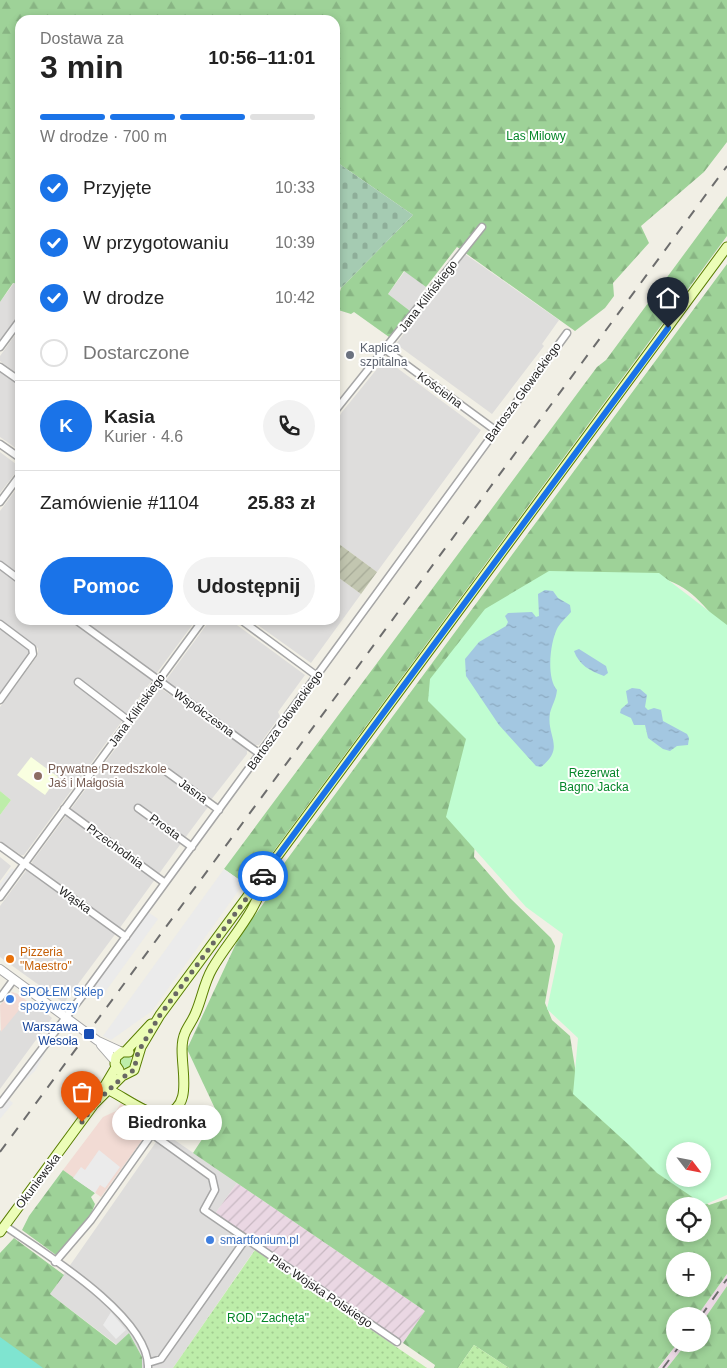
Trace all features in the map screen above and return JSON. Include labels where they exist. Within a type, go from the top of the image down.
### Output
[{"type":"main road","points":[[160,1015],[123,1052],[116,1064],[126,1073],[136,1067],[136,1059],[160,1015],[727,248]]},
{"type":"main road","points":[[106,1089],[134,1102],[147,1112],[155,1114],[168,1114],[179,1104],[186,1084],[181,1053],[184,1035],[196,1012],[210,972],[259,898],[265,874]]},
{"type":"main road","points":[[123,1052],[130,1053],[136,1059]]},
{"type":"main road","name":"Okuniewska","points":[[106,1089],[116,1064]]},
{"type":"main road","name":"Okuniewska","points":[[2,1229],[94,1104],[106,1089],[126,1073]]},
{"type":"street","name":"Jana Kilińskiego","points":[[340,405],[386,350],[482,227]]},
{"type":"street","points":[[0,347],[15,327]]},
{"type":"street","name":"Bartosza Głowackiego","points":[[0,1104],[192,847],[567,333]]},
{"type":"street","name":"Kościelna","points":[[386,350],[495,430]]},
{"type":"street","points":[[0,367],[15,378]]},
{"type":"street","points":[[0,444],[15,454]]},
{"type":"street","points":[[0,502],[15,482]]},
{"type":"street","points":[[0,565],[15,576]]},
{"type":"street","points":[[0,624],[30,646],[33,651],[32,658],[0,700]]},
{"type":"street","name":"Współczesna","points":[[83,625],[260,754]]},
{"type":"street","name":"Jana Kilińskiego","points":[[0,897],[199,625]]},
{"type":"street","points":[[248,625],[317,676]]},
{"type":"street","points":[[78,682],[130,720]]},
{"type":"street","name":"Jasna","points":[[167,772],[219,810]]},
{"type":"street","name":"Prosta","points":[[138,808],[192,847]]},
{"type":"street","name":"Przechodnia","points":[[64,809],[165,883]]},
{"type":"street","name":"Wąska","points":[[0,846],[126,936]]},
{"type":"street","points":[[0,969],[98,1041],[123,1052]]},
{"type":"street","points":[[0,998],[14,979]]},
{"type":"street","points":[[98,1041],[116,1064]]},
{"type":"street","name":"Plac Wojska Polskiego","points":[[55,1262],[91,1220],[152,1134],[211,1175],[215,1182],[215,1190],[204,1210],[396,1342]]},
{"type":"street","points":[[2,1229],[55,1262],[115,1306],[138,1337],[148,1366],[161,1360],[245,1240]]},
{"type":"shaded area","points":[[465,254],[559,320],[542,344],[544,346],[492,414],[396,344]]},
{"type":"shaded area","points":[[405,271],[426,287],[410,311],[388,294]]},
{"type":"shaded area","points":[[15,283],[15,322],[0,343],[0,302]]},
{"type":"shaded area","points":[[15,335],[15,372],[0,361],[0,356]]},
{"type":"shaded area","points":[[385,359],[481,430],[377,572],[340,545],[340,415]]},
{"type":"shaded area","points":[[0,371],[15,382],[15,448],[0,437]]},
{"type":"shaded area","points":[[0,452],[15,463],[15,474],[0,493]]},
{"type":"shaded area","points":[[15,491],[15,574],[0,563],[0,511]]},
{"type":"shaded area","points":[[340,545],[377,572],[361,594],[340,579]]},
{"type":"shaded area","points":[[0,569],[15,580],[15,625],[76,625],[152,680],[24,855],[21,855],[0,841],[0,815],[11,800],[0,791],[0,707],[38,655],[38,648],[0,620]]},
{"type":"shaded area","points":[[340,579],[361,594],[340,623]]},
{"type":"shaded area","points":[[87,625],[192,625],[156,674]]},
{"type":"shaded area","points":[[206,625],[237,625],[305,675],[278,712],[280,716],[259,745],[254,745],[167,683],[166,680]]},
{"type":"shaded area","points":[[258,625],[339,625],[311,663]]},
{"type":"shaded area","points":[[0,629],[29,650],[30,653],[0,694]]},
{"type":"shaded area","points":[[160,688],[217,726],[247,750],[247,754],[207,805],[208,807],[185,838],[139,805],[136,808],[182,842],[119,929],[33,867],[32,862]]},
{"type":"shaded area","name":"Prywatne Przedszkole Jaś i Małgosia","points":[[31,757],[58,777],[45,795],[17,775]]},
{"type":"shaded area","points":[[0,857],[11,866],[0,881]]},
{"type":"shaded area","points":[[12,868],[15,871],[0,891],[0,884]]},
{"type":"shaded area","points":[[28,868],[68,901],[72,900],[116,933],[64,1003],[0,957],[0,906]]},
{"type":"shaded area","points":[[224,869],[244,883],[152,1011],[111,1040],[103,1036]]},
{"type":"shaded area","points":[[148,912],[158,919],[100,999],[89,991]]},
{"type":"shaded area","points":[[12,992],[18,994],[31,1004],[24,1013],[19,1010],[1,1032],[0,1005]]},
{"type":"shaded area","points":[[31,1004],[41,1008],[52,1018],[0,1089],[0,1031],[19,1009],[24,1013]]},
{"type":"shaded area","points":[[48,1047],[35,1071],[15,1089]]},
{"type":"shaded area","points":[[8,1099],[13,1103],[0,1119],[0,1110]]},
{"type":"shaded area","points":[[121,1103],[153,1125],[101,1197],[63,1170],[103,1117],[116,1111]]},
{"type":"shaded area","points":[[124,1105],[148,1122],[139,1135],[115,1118]]},
{"type":"shaded area","points":[[163,1132],[237,1183],[214,1215],[258,1245],[173,1368],[142,1368],[142,1357],[129,1333],[117,1345],[50,1294]]},
{"type":"shaded area","points":[[99,1150],[120,1167],[105,1188],[100,1185],[95,1193],[73,1178],[81,1167],[85,1170]]},
{"type":"shaded area","points":[[237,1183],[425,1311],[403,1343],[214,1215]]},
{"type":"shaded area","points":[[727,1274],[727,1286],[711,1309],[711,1307],[703,1307]]},
{"type":"shaded area","points":[[111,1312],[126,1330],[116,1339],[103,1325]]},
{"type":"shaded area","points":[[0,1337],[43,1368],[0,1368]]},
{"type":"shaded area","points":[[671,1352],[680,1352],[667,1368],[659,1368]]},
{"type":"green space","name":"Las Milowy","points":[[0,0],[727,0],[727,142],[704,172],[641,226],[649,243],[613,283],[614,296],[605,308],[575,331],[457,247],[426,287],[404,271],[388,294],[410,311],[389,337],[354,312],[351,314],[340,311],[341,288],[413,215],[340,164],[340,15],[15,15],[15,283],[13,283],[0,302]]},
{"type":"green space","points":[[340,164],[413,215],[341,288],[340,286]]},
{"type":"green space","points":[[727,196],[727,236],[248,886],[224,869],[597,367],[606,360]]},
{"type":"green space","points":[[727,264],[727,632],[688,591],[679,585],[656,577],[487,773],[476,825],[474,857],[510,898],[551,938],[555,946],[545,1003],[552,1020],[570,1036],[578,1087],[666,1173],[666,1188],[686,1188],[698,1197],[666,1197],[666,1242],[711,1242],[711,1204],[727,1199],[727,1274],[711,1296],[711,1252],[666,1252],[666,1297],[711,1297],[703,1307],[666,1307],[666,1352],[671,1352],[658,1368],[509,1368],[474,1345],[458,1368],[434,1368],[435,1365],[403,1343],[425,1311],[193,1153],[218,1115],[187,1049],[239,937],[271,893],[274,877]]},
{"type":"green space","name":"Rezerwat Bagno Jacka","points":[[549,571],[659,573],[727,625],[727,1195],[711,1202],[711,1197],[692,1197],[679,1188],[711,1188],[711,1142],[666,1142],[666,1179],[657,1173],[573,1094],[578,1038],[547,1009],[563,934],[526,907],[446,817],[466,739],[428,701],[430,679],[485,609]]},
{"type":"green space","points":[[0,791],[11,800],[0,815]]},
{"type":"green space","points":[[124,1056],[128,1056],[132,1062],[128,1068],[124,1068],[120,1064],[120,1060]]},
{"type":"green space","points":[[63,1170],[95,1193],[91,1197],[95,1204],[90,1217],[56,1255],[22,1230],[29,1216]]},
{"type":"green space","points":[[14,1238],[64,1275],[50,1294],[116,1345],[129,1333],[142,1357],[142,1368],[36,1368],[0,1342],[0,1253]]},
{"type":"green space","name":"ROD \"Zachęta\"","points":[[255,1250],[427,1368],[173,1368]]},
{"type":"green space","points":[[727,1286],[727,1368],[667,1368],[680,1352],[711,1352],[711,1309]]},
{"type":"green space","points":[[474,1345],[509,1368],[458,1368]]},
{"type":"water","points":[[545,590],[553,591],[558,598],[570,605],[571,612],[558,627],[551,650],[551,677],[557,690],[549,721],[554,747],[552,754],[541,767],[536,766],[499,725],[466,676],[465,659],[479,642],[506,626],[508,622],[505,616],[508,613],[532,612],[536,617],[539,616],[538,594]]},
{"type":"water","points":[[579,649],[606,666],[608,673],[604,676],[586,667],[574,651]]},
{"type":"water","points":[[632,688],[640,689],[647,695],[645,707],[648,710],[654,708],[661,710],[663,721],[687,734],[689,738],[688,745],[677,746],[670,751],[663,749],[648,738],[645,725],[634,725],[631,718],[620,713],[621,709],[628,703],[626,691]]},
{"type":"railway","points":[[0,1152],[727,166]]},
{"type":"railway","points":[[707,1307],[727,1279]]},
{"type":"railway","points":[[663,1368],[675,1352]]},
{"type":"way so far","points":[[82,1122],[94,1104],[122,1076],[134,1070],[138,1052],[160,1015],[263,876]]},
{"type":"place","name":"Kaplica szpitalna","points":[[350,355]]},
{"type":"place","name":"Prywatne Przedszkole Jaś i Małgosia","points":[[38,776]]},
{"type":"place","name":"Pizzeria \"Maestro\"","points":[[10,959]]},
{"type":"place","name":"SPOŁEM Sklep spożywczy","points":[[10,999]]},
{"type":"place","name":"Warszawa Wesoła","points":[[89,1034]]},
{"type":"place","name":"Biedronka","points":[[82,1122]]},
{"type":"place","name":"smartfonium.pl","points":[[210,1240]]},
{"type":"route","points":[[263,876],[668,328]]}]
